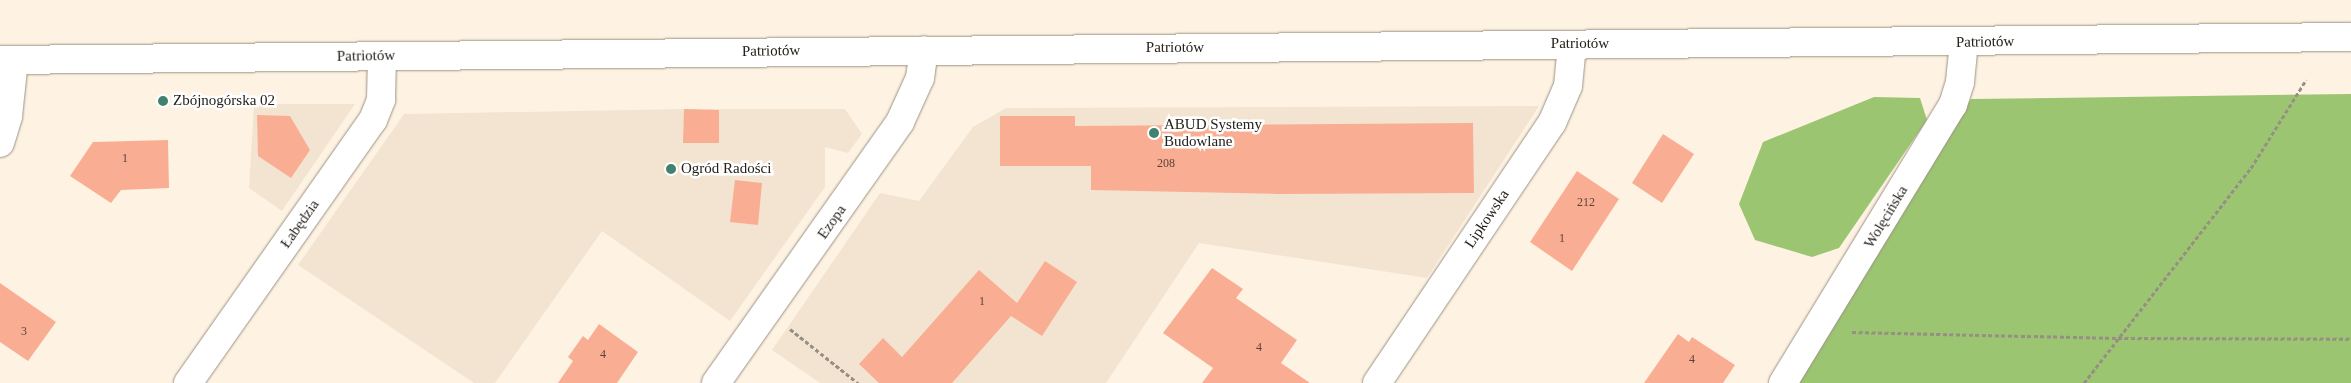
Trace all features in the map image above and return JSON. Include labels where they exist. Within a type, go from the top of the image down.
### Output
[{"type":"main road","name":"Patriotów","points":[[7,60],[2351,37]]},
{"type":"main road","name":"Wolęcińska","points":[[1783,383],[1817,332],[1953,105],[1960,82],[1964,42]]},
{"type":"main road","name":"Lipkowska","points":[[1377,383],[1552,123],[1568,86],[1572,44]]},
{"type":"main road","name":"Ezopa","points":[[716,383],[900,122],[920,78],[924,50]]},
{"type":"main road","name":"Łabędzia","points":[[188,383],[373,120],[381,100],[382,56]]},
{"type":"main road","points":[[0,143],[8,116],[7,60]]},
{"type":"path","points":[[2084,383],[2251,168],[2306,80]]},
{"type":"path","points":[[768,311],[858,383]]},
{"type":"path","points":[[1817,332],[2118,338],[2351,339]]},
{"type":"shaded area","points":[[254,104],[355,104],[282,211],[249,188]]},
{"type":"shaded area","points":[[1539,106],[1427,278],[1199,243],[1106,383],[820,383],[772,350],[880,193],[919,201],[973,127],[1006,108]]},
{"type":"shaded area","points":[[684,109],[845,109],[862,134],[848,153],[825,147],[825,187],[730,321],[602,231],[495,383],[474,383],[298,265],[404,114]]},
{"type":"green space","points":[[2351,94],[2351,383],[1794,383],[1971,99]]},
{"type":"green space","points":[[1874,97],[1920,98],[1927,120],[1839,248],[1812,257],[1755,240],[1739,204],[1763,142]]},
{"type":"building","points":[[684,109],[719,110],[719,143],[683,143]]},
{"type":"building","points":[[257,115],[290,116],[310,150],[291,178],[258,156]]},
{"type":"building","points":[[1000,116],[1075,116],[1075,126],[1473,123],[1474,193],[1279,194],[1091,190],[1091,166],[1000,166]]},
{"type":"building","points":[[1663,134],[1694,154],[1662,203],[1632,183]]},
{"type":"building","points":[[168,140],[169,188],[121,190],[111,203],[70,176],[93,142]]},
{"type":"building","points":[[1577,171],[1619,199],[1572,271],[1530,242]]},
{"type":"building","points":[[735,180],[762,183],[758,225],[730,222]]},
{"type":"building","points":[[1045,261],[1077,282],[1042,336],[1011,316],[952,383],[879,383],[859,364],[883,338],[902,357],[979,270],[1017,303]]},
{"type":"building","points":[[1212,268],[1243,289],[1236,298],[1297,340],[1281,363],[1310,383],[1202,383],[1213,368],[1163,333]]},
{"type":"building","points":[[0,283],[56,322],[28,361],[0,342]]},
{"type":"building","points":[[599,324],[638,352],[617,383],[558,383],[573,361],[568,357],[583,336],[588,340]]},
{"type":"building","points":[[1678,334],[1689,342],[1692,337],[1735,365],[1723,383],[1644,383]]},
{"type":"place","name":"Zbójnogórska 02","points":[[163,101]]},
{"type":"place","name":"ABUD Systemy Budowlane","points":[[1154,133]]},
{"type":"place","name":"Ogród Radości","points":[[671,169]]}]
